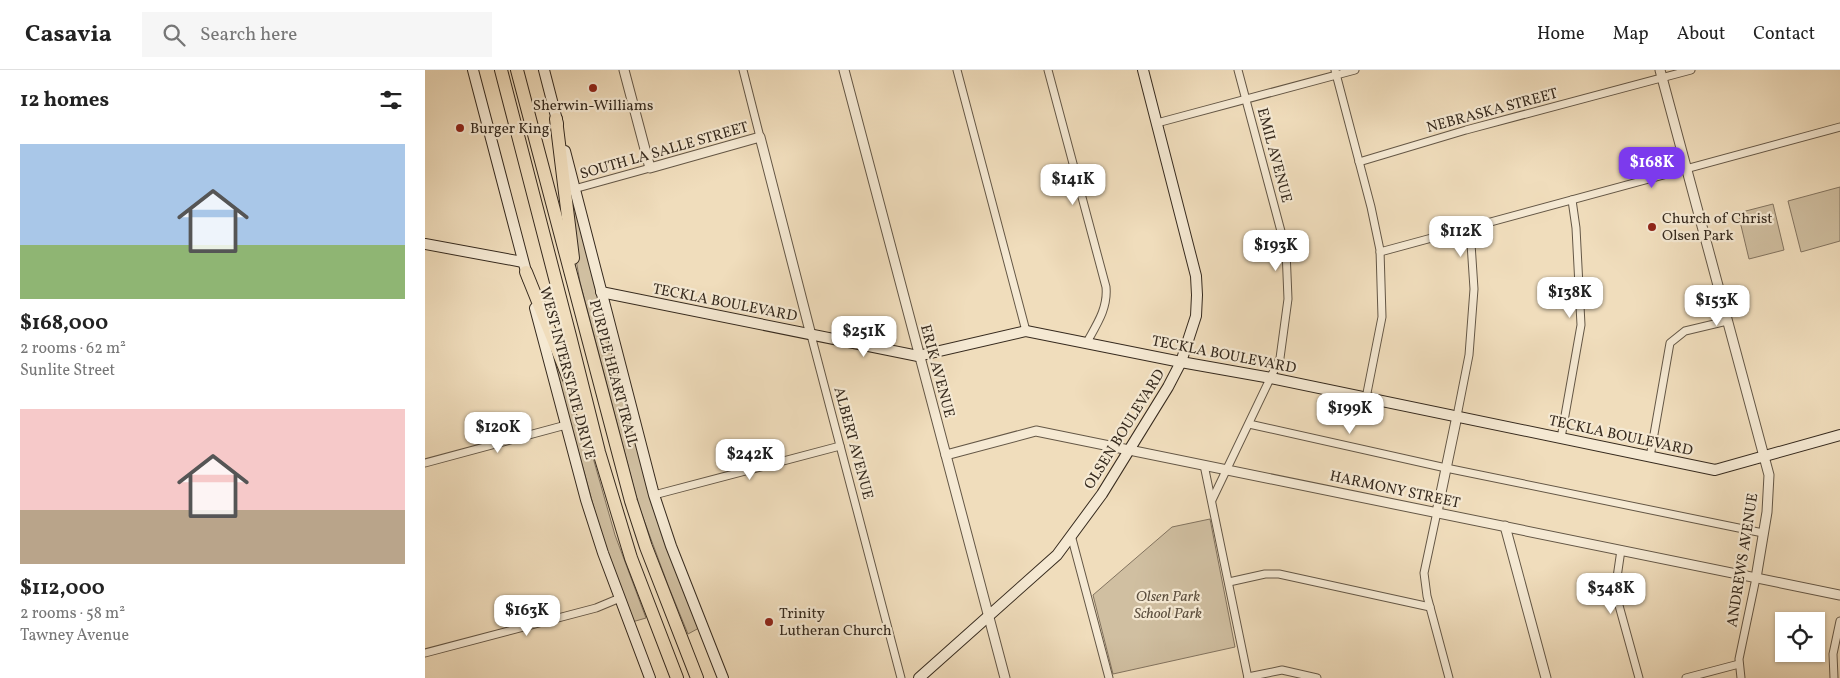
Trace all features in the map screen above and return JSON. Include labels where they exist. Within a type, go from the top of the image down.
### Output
[{"type":"highway","points":[[501,70],[571,336],[599,452],[631,558],[677,678]]},
{"type":"highway","name":"PURPLE HEART TRAIL","points":[[517,70],[640,529],[697,678]]},
{"type":"highway","points":[[557,120],[573,258],[583,322]]},
{"type":"highway","points":[[525,267],[599,452]]},
{"type":"main road","name":"WEST INTERSTATE DRIVE","points":[[473,70],[585,500],[650,678]]},
{"type":"main road","points":[[543,70],[654,495],[723,678]]},
{"type":"main road","name":"OLSEN BOULEVARD","points":[[919,678],[1057,555],[1102,494],[1168,387],[1181,362],[1196,316],[1196,276],[1143,70]]},
{"type":"main road","points":[[428,245],[525,267]]},
{"type":"main road","name":"TECKLA BOULEVARD","points":[[601,292],[919,356],[1026,331],[1271,378],[1715,470],[1840,435]]},
{"type":"street","points":[[623,70],[650,168]]},
{"type":"street","name":"ALBERT AVENUE","points":[[743,70],[901,678]]},
{"type":"street","name":"ERIK AVENUE","points":[[845,70],[1005,678]]},
{"type":"street","points":[[957,70],[1026,331]]},
{"type":"street","points":[[1048,70],[1106,287],[1107,297],[1104,311],[1087,342]]},
{"type":"street","name":"EMIL AVENUE","points":[[1212,500],[1281,358],[1288,299],[1286,250],[1238,70]]},
{"type":"street","points":[[1157,123],[1246,100],[1335,73],[1355,70]]},
{"type":"street","name":"NEBRASKA STREET","points":[[1359,162],[1661,74],[1691,70]]},
{"type":"street","points":[[1335,73],[1371,207],[1380,252],[1382,317],[1366,398]]},
{"type":"street","name":"ANDREWS AVENUE","points":[[1661,74],[1769,475],[1767,512],[1756,578],[1739,659],[1741,678]]},
{"type":"street","points":[[1380,252],[1840,127]]},
{"type":"street","name":"SOUTH LA SALLE STREET","points":[[574,189],[760,137]]},
{"type":"street","points":[[1561,438],[1581,325],[1577,228],[1572,200]]},
{"type":"street","points":[[1449,678],[1430,607],[1424,573],[1469,355],[1474,289],[1470,228]]},
{"type":"street","points":[[1650,456],[1670,343],[1685,331],[1727,321]]},
{"type":"street","points":[[1249,424],[1446,468],[1763,534]]},
{"type":"street","points":[[425,463],[566,425]]},
{"type":"street","name":"HARMONY STREET","points":[[946,455],[1036,431],[1840,595]]},
{"type":"street","points":[[654,495],[840,446]]},
{"type":"street","points":[[1204,465],[1248,677],[1282,670],[1317,678]]},
{"type":"street","points":[[1505,526],[1546,678]]},
{"type":"street","points":[[1071,536],[1109,678]]},
{"type":"street","points":[[1621,550],[1615,590],[1639,678]]},
{"type":"street","points":[[1229,582],[1265,574],[1279,574],[1430,607]]},
{"type":"street","points":[[425,653],[596,608],[620,598]]},
{"type":"street","points":[[1834,678],[1833,654],[1840,621]]},
{"type":"street","points":[[1686,678],[1739,664]]},
{"type":"green space","points":[[568,181],[650,492],[699,628],[688,634],[638,504],[580,282],[571,232]]},
{"type":"green space","points":[[1840,187],[1840,241],[1801,252],[1788,201]]},
{"type":"green space","points":[[1773,204],[1784,250],[1749,259],[1738,213]]},
{"type":"green space","points":[[547,337],[550,337],[582,419],[615,535],[646,618],[632,622],[605,548]]},
{"type":"green space","name":"Olsen Park School Park","points":[[1210,519],[1235,647],[1113,674],[1093,595],[1172,527]]},
{"type":"place","name":"Sherwin-Williams","points":[[593,88]]},
{"type":"place","name":"Burger King","points":[[460,128]]},
{"type":"place","name":"Church of Christ Olsen Park","points":[[1652,227]]},
{"type":"place","name":"Trinity Lutheran Church","points":[[769,622]]}]
